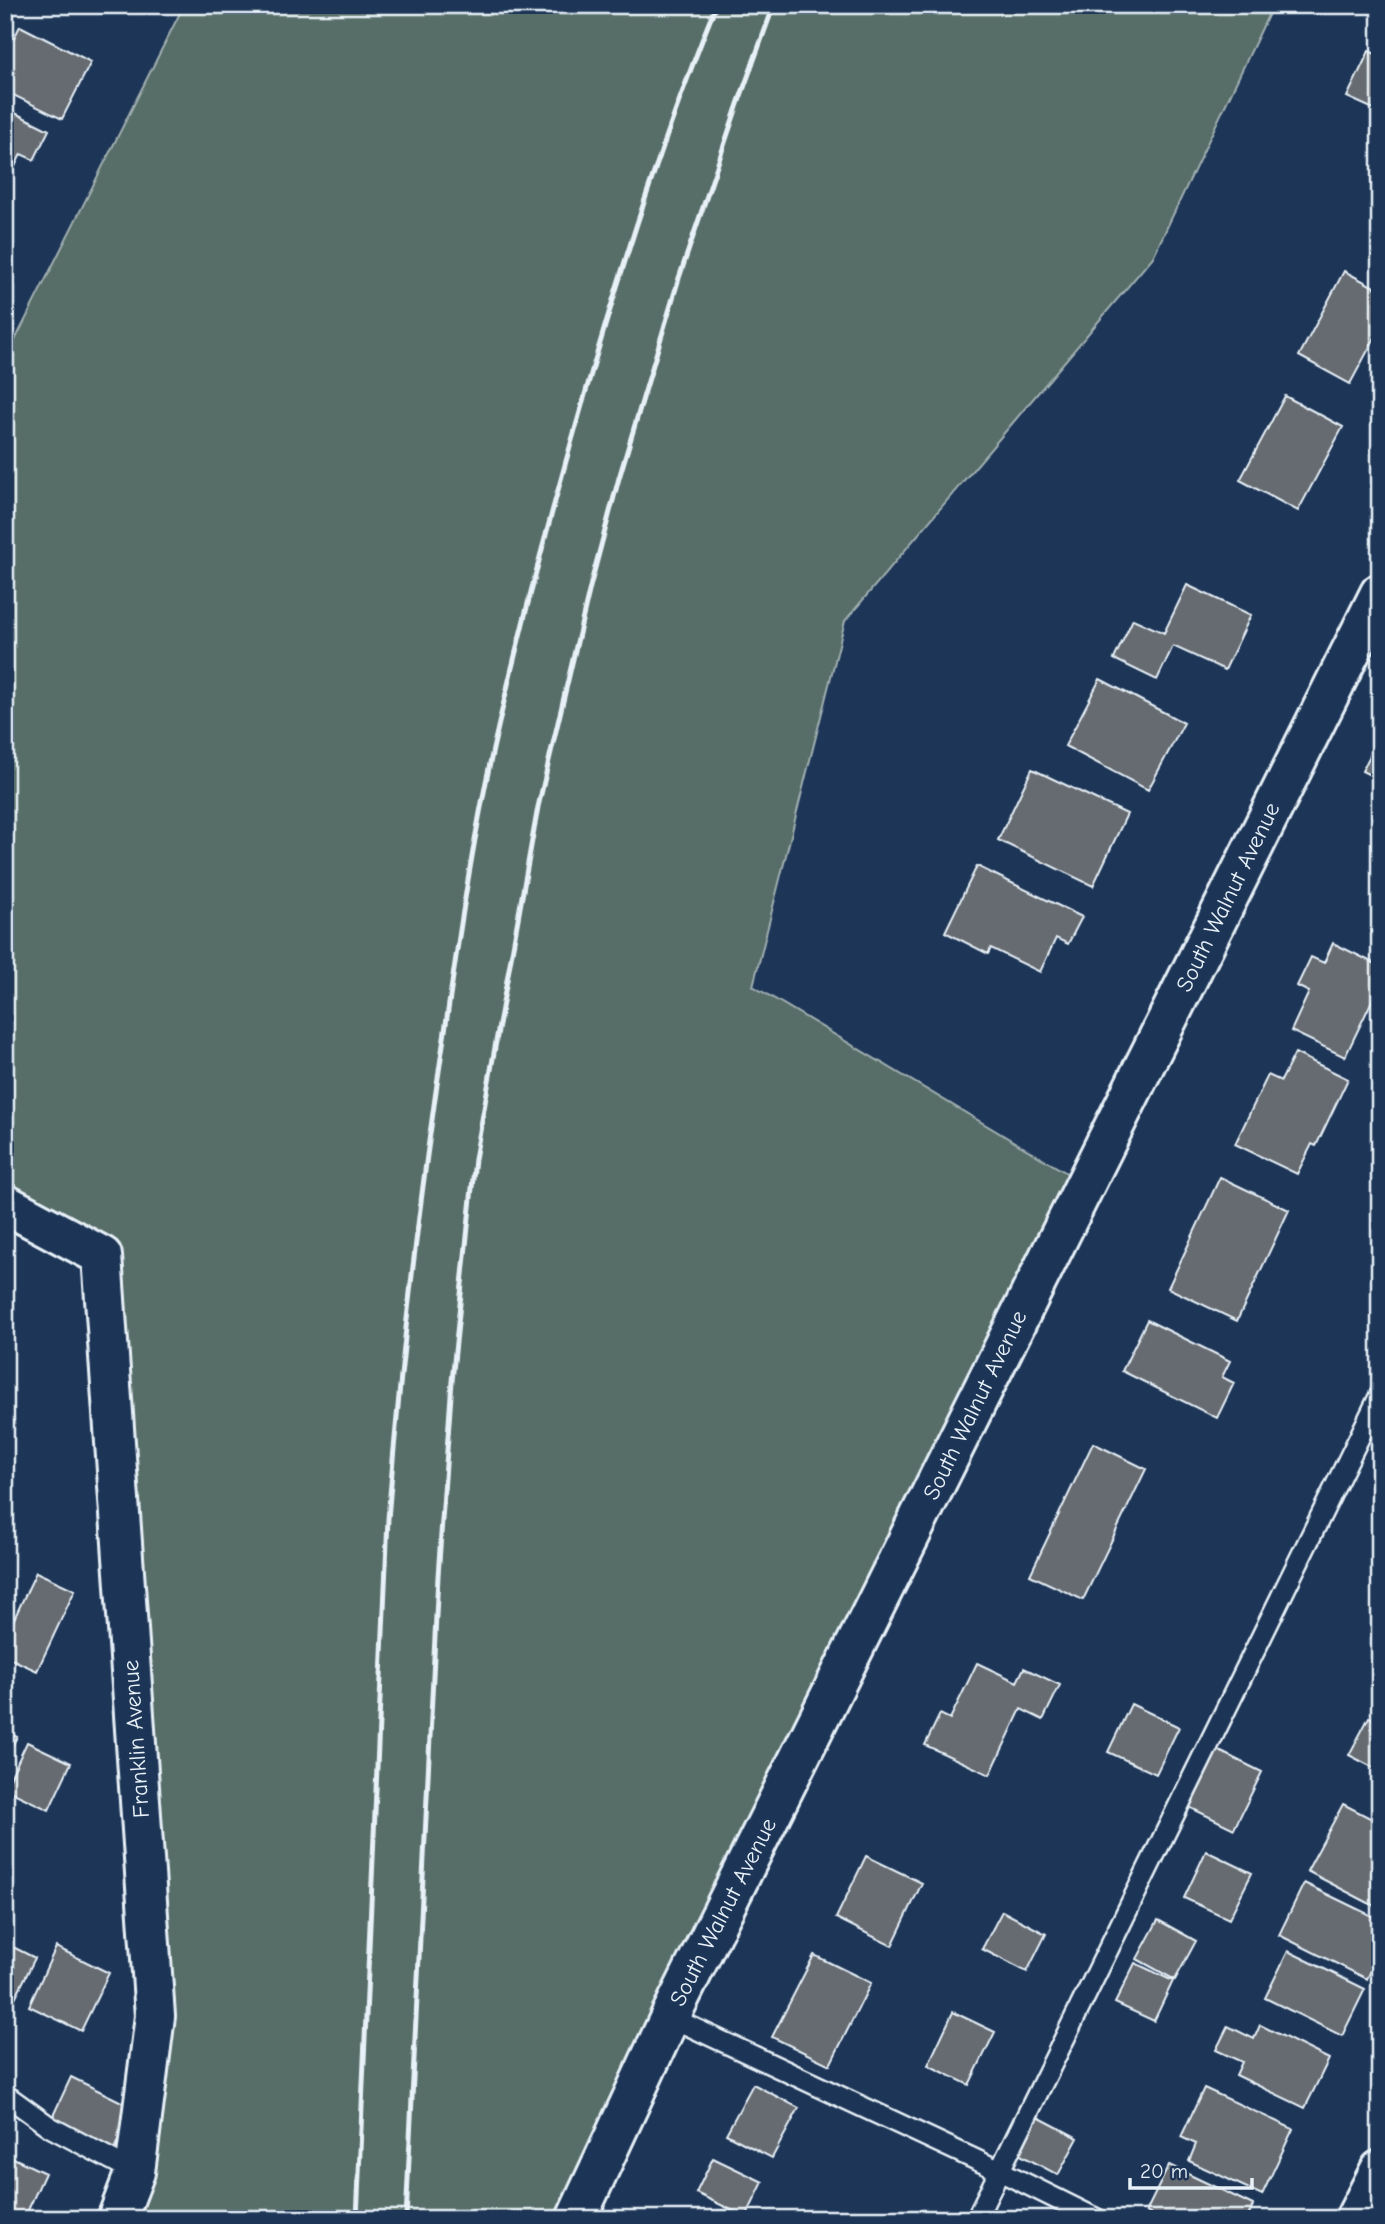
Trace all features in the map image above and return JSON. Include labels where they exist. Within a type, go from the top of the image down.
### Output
[{"type":"street","name":"South Walnut Avenue","points":[[576,2219],[670,2017],[1380,593]]},
{"type":"street","name":"Franklin Avenue","points":[[5,1204],[103,1256],[155,2016],[135,2172],[117,2219]]},
{"type":"street","points":[[1356,2219],[1380,2170]]},
{"type":"lane","points":[[976,2219],[1380,1395]]},
{"type":"lane","points":[[670,2017],[1097,2219]]},
{"type":"lane","points":[[5,2097],[50,2127],[135,2172]]},
{"type":"green space","points":[[184,5],[1273,5],[1153,257],[845,621],[753,986],[1085,1184],[576,2219],[117,2219],[155,2016],[102,1256],[5,1204],[5,360]]},
{"type":"building","points":[[20,26],[91,62],[62,119],[5,91],[5,56]]},
{"type":"building","points":[[1369,51],[1380,56],[1380,112],[1347,97]]},
{"type":"building","points":[[5,108],[49,130],[34,160],[21,154],[8,181],[5,180]]},
{"type":"building","points":[[1344,271],[1380,290],[1380,328],[1350,384],[1299,356]]},
{"type":"building","points":[[1285,396],[1343,427],[1298,511],[1240,480]]},
{"type":"building","points":[[1187,585],[1251,615],[1225,670],[1173,646],[1157,680],[1114,659],[1133,619],[1164,633]]},
{"type":"building","points":[[1100,679],[1184,723],[1148,790],[1065,746]]},
{"type":"building","points":[[1380,736],[1380,780],[1362,771]]},
{"type":"building","points":[[1032,769],[1127,814],[1093,886],[998,840]]},
{"type":"building","points":[[977,866],[1082,917],[1068,944],[1056,938],[1040,972],[991,948],[988,954],[945,932]]},
{"type":"building","points":[[1333,943],[1380,966],[1380,984],[1345,1057],[1291,1031],[1309,992],[1297,986],[1311,957],[1324,963]]},
{"type":"building","points":[[1295,1053],[1348,1079],[1316,1146],[1312,1144],[1297,1174],[1235,1144],[1268,1075],[1281,1081]]},
{"type":"building","points":[[1220,1177],[1289,1210],[1237,1321],[1168,1288]]},
{"type":"building","points":[[1147,1320],[1230,1361],[1222,1377],[1234,1383],[1217,1418],[1122,1371]]},
{"type":"building","points":[[1093,1443],[1146,1469],[1083,1600],[1030,1575]]},
{"type":"building","points":[[36,1572],[75,1590],[37,1671],[5,1656],[5,1638]]},
{"type":"building","points":[[977,1663],[1017,1682],[1024,1668],[1060,1685],[1043,1720],[1021,1709],[990,1775],[925,1745],[940,1714],[950,1719]]},
{"type":"building","points":[[1131,1704],[1179,1727],[1156,1774],[1108,1752]]},
{"type":"building","points":[[1369,1717],[1380,1722],[1380,1771],[1349,1755]]},
{"type":"building","points":[[5,1731],[17,1737],[5,1758]]},
{"type":"building","points":[[27,1742],[71,1763],[49,1810],[5,1789]]},
{"type":"building","points":[[1215,1749],[1262,1772],[1234,1829],[1187,1806]]},
{"type":"building","points":[[1343,1804],[1380,1823],[1380,1909],[1307,1871]]},
{"type":"building","points":[[1206,1851],[1252,1873],[1229,1919],[1184,1898]]},
{"type":"building","points":[[866,1856],[922,1883],[892,1946],[836,1918]]},
{"type":"building","points":[[1304,1883],[1380,1920],[1380,1952],[1367,1979],[1279,1935]]},
{"type":"building","points":[[1002,1911],[1046,1934],[1027,1972],[982,1949]]},
{"type":"building","points":[[1158,1920],[1196,1941],[1175,1980],[1137,1959]]},
{"type":"building","points":[[5,1943],[35,1958],[14,2000],[5,1995]]},
{"type":"building","points":[[56,1947],[109,1973],[81,2031],[29,2006]]},
{"type":"building","points":[[1288,1951],[1365,1989],[1342,2036],[1265,1998]]},
{"type":"building","points":[[814,1955],[871,1983],[830,2065],[772,2037]]},
{"type":"building","points":[[1135,1963],[1173,1981],[1154,2021],[1115,2003]]},
{"type":"building","points":[[953,2012],[995,2032],[969,2085],[928,2065]]},
{"type":"building","points":[[1260,2025],[1329,2059],[1305,2108],[1236,2075],[1242,2062],[1216,2050],[1228,2026],[1254,2039]]},
{"type":"building","points":[[71,2077],[134,2108],[113,2151],[51,2120]]},
{"type":"building","points":[[753,2084],[799,2108],[772,2158],[726,2134]]},
{"type":"building","points":[[1204,2088],[1293,2129],[1262,2195],[1189,2161],[1196,2144],[1181,2137]]},
{"type":"building","points":[[1032,2114],[1078,2138],[1058,2175],[1013,2151]]},
{"type":"building","points":[[5,2154],[45,2173],[24,2219],[5,2219]]},
{"type":"building","points":[[713,2158],[763,2182],[746,2217],[696,2193]]},
{"type":"building","points":[[1169,2165],[1253,2205],[1247,2219],[1161,2219],[1146,2212]]},
{"type":"building","points":[[985,2205],[1014,2219],[979,2219]]},
{"type":"railway","points":[[357,2219],[388,1519],[419,1214],[462,915],[499,723],[561,479],[598,348],[645,200],[716,5]]},
{"type":"railway","points":[[406,2219],[438,1576],[452,1381],[475,1159],[538,807],[591,583],[619,478],[679,278],[774,5]]}]
